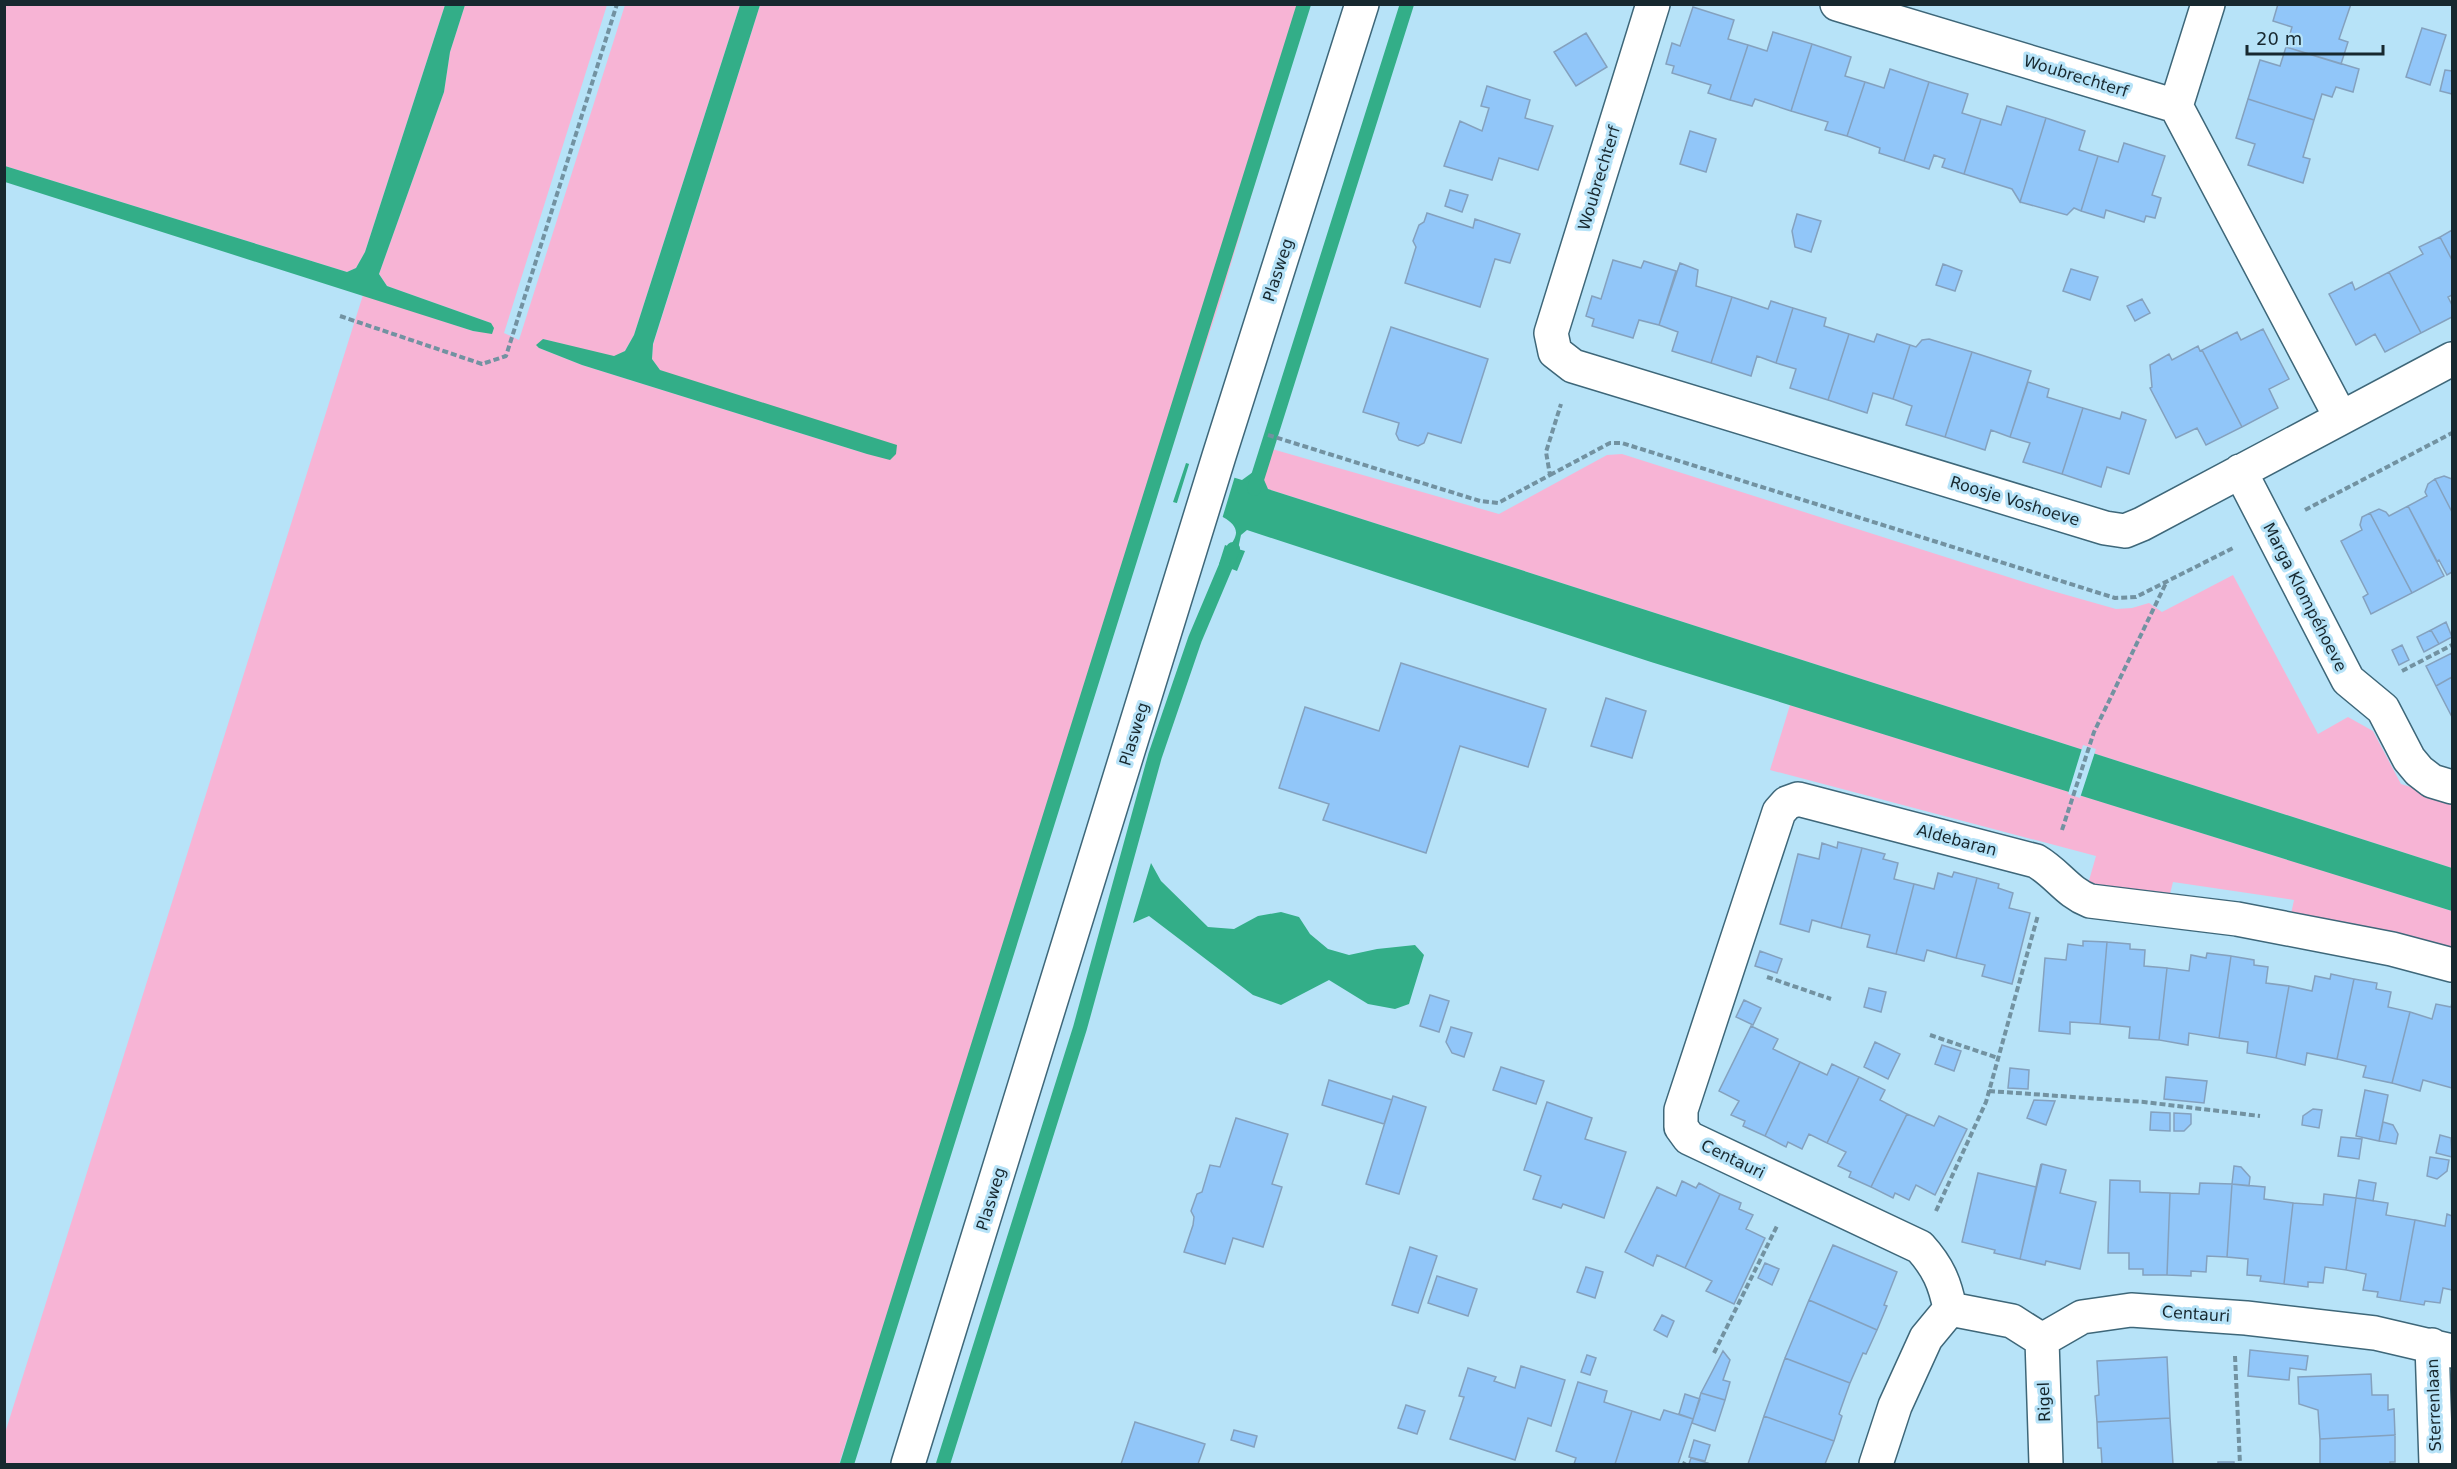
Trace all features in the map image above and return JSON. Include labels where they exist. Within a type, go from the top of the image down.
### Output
[{"type":"street","name":"Plasweg","points":[[908,1464],[1219,456],[1362,4]]},
{"type":"street","name":"Woubrechterf","points":[[1564,359],[1551,333],[1653,4]]},
{"type":"street","name":"Woubrechterf","points":[[1837,4],[2176,106]]},
{"type":"street","points":[[2208,4],[2176,106],[2341,418]]},
{"type":"street","name":"Roosje Voshoeve","points":[[1564,359],[2105,528],[2125,531],[2452,359]]},
{"type":"street","name":"Marga Klompéhoeve","points":[[2240,471],[2348,680],[2383,710],[2409,759],[2419,771],[2432,781],[2452,787]]},
{"type":"street","name":"Aldebaran","points":[[1681,1127],[1681,1110],[1779,812],[1787,803],[1798,799],[2036,861],[2050,870],[2074,895],[2090,901],[2237,919],[2392,949],[2452,965]]},
{"type":"street","name":"Centauri","points":[[1681,1127],[1689,1138],[1920,1247],[1935,1264],[1945,1284],[1950,1309]]},
{"type":"street","points":[[1876,1464],[1895,1406],[1926,1338],[1950,1309],[2012,1321],[2042,1340]]},
{"type":"street","name":"Centauri","points":[[2042,1340],[2082,1317],[2131,1310],[2231,1317],[2375,1333],[2442,1348]]},
{"type":"street","name":"Rigel","points":[[2042,1340],[2046,1464]]},
{"type":"street","name":"Sterrenlaan","points":[[2436,1464],[2442,1348]]},
{"type":"path","points":[[340,316],[482,364],[506,356],[616,4]]},
{"type":"path","points":[[1294,442],[1480,501],[1498,503],[1550,475],[1546,452],[1564,359]]},
{"type":"path","points":[[1920,1247],[1989,1091],[2050,870],[2094,732],[2166,582]]},
{"type":"path","points":[[2361,692],[2452,645]]},
{"type":"path","points":[[1729,963],[1831,999]]},
{"type":"path","points":[[1930,1035],[1998,1058]]},
{"type":"path","points":[[1989,1091],[2144,1102],[2260,1116]]},
{"type":"path","points":[[1714,1353],[1795,1189]]},
{"type":"path","points":[[2231,1317],[2237,1381],[2240,1464]]},
{"type":"shaded area","points":[[4,5],[445,5],[365,252],[356,268],[347,272],[5,166]]},
{"type":"shaded area","points":[[445,5],[465,5],[450,52],[444,92],[379,274],[387,286],[491,323],[494,328],[492,334],[473,331],[5,182],[5,166],[347,272],[356,268],[365,252]]},
{"type":"shaded area","points":[[465,5],[607,5],[504,333],[519,340],[625,5],[740,5],[634,335],[625,351],[614,357],[543,339],[539,348],[582,365],[867,454],[660,370],[652,359],[653,345],[760,5],[1308,5],[1220,301],[839,1464],[5,1464],[5,1433],[363,295],[473,331],[492,333],[491,323],[387,286],[379,274],[444,92],[450,52]]},
{"type":"shaded area","points":[[740,5],[760,5],[653,344],[652,359],[660,370],[897,445],[896,454],[890,460],[582,365],[536,345],[543,339],[614,356],[625,351],[634,335]]},
{"type":"shaded area","points":[[1272,449],[1499,514],[1607,455],[1622,454],[2049,590],[2116,609],[2132,608],[2149,603],[2162,612],[2233,575],[2318,734],[2348,717],[2373,731],[2401,784],[2452,800],[2452,868],[1268,489],[1263,480]]},
{"type":"shaded area","points":[[1186,463],[1242,480],[1253,472],[1262,475],[1268,489],[2452,868],[2452,911],[1651,662],[1247,530],[1241,535],[1238,549],[1245,551],[1237,571],[1219,564],[1225,545],[1230,547],[1235,538],[1234,526],[1210,512],[1173,502]]},
{"type":"shaded area","points":[[1790,705],[2452,911],[2452,949],[2291,914],[2294,900],[2173,882],[2169,898],[2088,884],[2096,856],[1770,770]]},
{"type":"shaded area","points":[[1151,863],[1161,881],[1208,927],[1234,929],[1258,916],[1281,912],[1299,917],[1310,934],[1328,949],[1349,955],[1415,945],[1424,955],[1409,1004],[1395,1009],[1368,1004],[1329,980],[1281,1005],[1253,995],[1149,916],[1133,923]]},
{"type":"pier","points":[[1190,461],[1235,476],[1222,519],[1176,506]]},
{"type":"pier","points":[[2083,745],[2096,749],[2080,798],[2068,794]]},
{"type":"building","points":[[2278,4],[2351,4],[2339,39],[2348,42],[2341,64],[2286,47],[2292,27],[2273,21]]},
{"type":"building","points":[[1693,7],[1734,20],[1728,39],[1748,45],[1730,100],[1708,93],[1711,85],[1672,73],[1674,66],[1666,64],[1672,43],[1680,46]]},
{"type":"building","points":[[2422,28],[2446,35],[2430,85],[2406,77]]},
{"type":"building","points":[[1773,32],[1812,44],[1791,111],[1755,99],[1752,106],[1730,100],[1748,45],[1767,51]]},
{"type":"building","points":[[1586,33],[1607,67],[1576,86],[1554,52]]},
{"type":"building","points":[[1812,44],[1851,57],[1845,76],[1865,82],[1847,136],[1825,130],[1828,122],[1791,111]]},
{"type":"building","points":[[2286,47],[2359,69],[2353,92],[2336,87],[2332,97],[2322,94],[2314,120],[2248,99],[2260,60],[2280,66]]},
{"type":"building","points":[[1890,69],[1929,82],[1904,161],[1879,153],[1880,148],[1847,136],[1865,82],[1884,88]]},
{"type":"building","points":[[2445,70],[2452,71],[2452,94],[2440,91]]},
{"type":"building","points":[[1929,82],[1968,94],[1962,113],[1981,119],[1964,174],[1942,167],[1945,159],[1934,155],[1929,169],[1904,161]]},
{"type":"building","points":[[1487,86],[1530,100],[1525,118],[1553,126],[1538,170],[1499,158],[1492,180],[1444,166],[1460,121],[1482,131],[1489,108],[1481,106]]},
{"type":"building","points":[[2248,99],[2314,120],[2303,157],[2310,159],[2303,183],[2248,165],[2255,144],[2236,138]]},
{"type":"building","points":[[2007,106],[2046,118],[2020,202],[2012,189],[1964,174],[1981,119],[2001,125]]},
{"type":"building","points":[[2046,118],[2085,131],[2079,150],[2098,156],[2081,211],[2074,208],[2067,215],[2020,202]]},
{"type":"building","points":[[1690,131],[1716,139],[1706,172],[1680,164]]},
{"type":"building","points":[[2124,143],[2165,156],[2152,195],[2161,198],[2155,218],[2146,216],[2144,222],[2106,210],[2104,218],[2081,211],[2098,156],[2118,162]]},
{"type":"building","points":[[1450,190],[1468,195],[1462,212],[1445,206]]},
{"type":"building","points":[[1427,213],[1473,228],[1475,219],[1520,234],[1510,263],[1495,259],[1480,307],[1405,283],[1416,247],[1413,241]]},
{"type":"building","points":[[1797,214],[1821,221],[1811,252],[1795,247],[1792,231]]},
{"type":"building","points":[[2452,230],[2452,260],[2440,237]]},
{"type":"building","points":[[2440,237],[2452,260],[2452,295],[2448,297],[2452,305],[2452,317],[2421,333],[2389,272],[2423,254],[2419,247]]},
{"type":"building","points":[[1613,260],[1641,268],[1644,261],[1676,271],[1659,325],[1639,320],[1633,338],[1592,326],[1594,319],[1586,316],[1592,296],[1601,299]]},
{"type":"building","points":[[1680,263],[1698,270],[1696,286],[1732,297],[1711,363],[1672,351],[1678,332],[1659,325]]},
{"type":"building","points":[[1943,264],[1962,271],[1955,291],[1936,285]]},
{"type":"building","points":[[2071,269],[2098,277],[2090,300],[2063,291]]},
{"type":"building","points":[[2389,272],[2421,333],[2385,352],[2375,334],[2356,345],[2329,294],[2352,282],[2355,290]]},
{"type":"building","points":[[1732,297],[1768,309],[1771,301],[1793,308],[1776,363],[1757,356],[1751,376],[1711,363]]},
{"type":"building","points":[[2142,299],[2150,313],[2135,321],[2127,306]]},
{"type":"building","points":[[1793,308],[1826,318],[1824,326],[1849,334],[1828,400],[1790,388],[1796,369],[1776,363]]},
{"type":"building","points":[[1391,327],[1488,359],[1461,443],[1428,433],[1424,443],[1418,446],[1399,440],[1396,434],[1399,423],[1363,412]]},
{"type":"building","points":[[2263,329],[2289,379],[2269,389],[2278,408],[2242,427],[2202,350],[2237,332],[2241,340]]},
{"type":"building","points":[[1849,334],[1874,342],[1877,334],[1910,345],[1893,399],[1873,393],[1867,413],[1828,400]]},
{"type":"building","points":[[1929,339],[1972,352],[1945,437],[1906,425],[1912,406],[1893,399],[1910,345],[1916,347],[1922,340]]},
{"type":"building","points":[[2198,346],[2242,427],[2206,445],[2197,428],[2176,438],[2150,388],[2152,387],[2150,365],[2169,354],[2172,360]]},
{"type":"building","points":[[1972,352],[2031,371],[2010,437],[1991,430],[1985,450],[1945,437]]},
{"type":"building","points":[[2028,382],[2049,389],[2047,397],[2083,408],[2062,474],[2023,462],[2030,443],[2010,437]]},
{"type":"building","points":[[2083,408],[2120,419],[2122,412],[2146,420],[2129,474],[2107,467],[2101,487],[2062,474]]},
{"type":"building","points":[[2444,476],[2452,479],[2452,512],[2435,479]]},
{"type":"building","points":[[2435,479],[2452,512],[2452,572],[2447,575],[2439,560],[2437,561],[2408,506],[2427,496],[2425,492],[2428,484]]},
{"type":"building","points":[[2408,506],[2444,576],[2412,593],[2370,513],[2379,509],[2389,516]]},
{"type":"building","points":[[2370,513],[2412,593],[2371,614],[2363,597],[2368,594],[2341,541],[2362,530],[2360,525],[2362,517]]},
{"type":"building","points":[[2446,622],[2452,637],[2439,644],[2431,630]]},
{"type":"building","points":[[2431,630],[2439,644],[2424,652],[2417,637]]},
{"type":"building","points":[[2402,645],[2409,660],[2399,665],[2392,650]]},
{"type":"building","points":[[2452,653],[2452,677],[2436,686],[2426,666]]},
{"type":"building","points":[[1401,663],[1546,709],[1528,767],[1460,746],[1426,853],[1323,820],[1329,804],[1279,788],[1305,707],[1379,731]]},
{"type":"building","points":[[2452,677],[2452,717],[2436,686]]},
{"type":"building","points":[[1606,698],[1646,711],[1632,758],[1591,746]]},
{"type":"building","points":[[1838,842],[1862,848],[1841,928],[1812,920],[1809,932],[1780,924],[1798,854],[1819,859],[1822,843],[1837,848]]},
{"type":"building","points":[[1862,848],[1885,854],[1883,859],[1898,863],[1894,879],[1914,884],[1896,954],[1867,947],[1870,935],[1841,928]]},
{"type":"building","points":[[1954,872],[1977,878],[1956,958],[1927,950],[1924,961],[1896,954],[1914,884],[1934,889],[1938,873],[1952,877]]},
{"type":"building","points":[[1977,878],[1999,884],[1998,888],[2013,893],[2009,908],[2030,913],[2012,984],[1982,976],[1985,965],[1956,958]]},
{"type":"building","points":[[2083,941],[2107,942],[2100,1024],[2070,1022],[2070,1034],[2039,1031],[2045,958],[2066,960],[2068,944],[2083,946]]},
{"type":"building","points":[[2107,942],[2130,944],[2130,949],[2145,950],[2144,966],[2167,968],[2159,1040],[2129,1038],[2130,1027],[2100,1024]]},
{"type":"building","points":[[1760,951],[1782,959],[1777,973],[1755,966]]},
{"type":"building","points":[[2207,953],[2231,956],[2219,1038],[2189,1033],[2188,1045],[2159,1040],[2167,968],[2189,971],[2191,955],[2206,958]]},
{"type":"building","points":[[2231,956],[2254,960],[2254,965],[2268,967],[2266,983],[2289,986],[2276,1058],[2247,1053],[2248,1042],[2219,1038]]},
{"type":"building","points":[[2331,974],[2354,979],[2337,1059],[2307,1053],[2305,1065],[2276,1058],[2289,986],[2312,991],[2315,976],[2330,979]]},
{"type":"building","points":[[2354,979],[2377,983],[2376,989],[2391,992],[2388,1007],[2410,1012],[2392,1083],[2363,1077],[2366,1066],[2337,1059]]},
{"type":"building","points":[[1869,988],[1886,992],[1881,1012],[1864,1007]]},
{"type":"building","points":[[1430,995],[1449,1001],[1439,1032],[1420,1026]]},
{"type":"building","points":[[1744,1000],[1761,1008],[1753,1025],[1736,1017]]},
{"type":"building","points":[[2452,1003],[2452,1088],[2423,1080],[2420,1091],[2392,1083],[2410,1012],[2432,1019],[2436,1004],[2451,1007]]},
{"type":"building","points":[[1751,1026],[1778,1039],[1773,1049],[1800,1062],[1765,1136],[1743,1126],[1745,1121],[1731,1115],[1739,1101],[1719,1091]]},
{"type":"building","points":[[1451,1027],[1472,1033],[1464,1057],[1452,1053],[1446,1042]]},
{"type":"building","points":[[1875,1042],[1900,1054],[1888,1079],[1864,1067]]},
{"type":"building","points":[[1942,1045],[1961,1051],[1954,1071],[1935,1064]]},
{"type":"building","points":[[1800,1062],[1827,1075],[1832,1064],[1859,1077],[1827,1143],[1809,1134],[1802,1149],[1788,1142],[1786,1147],[1765,1136]]},
{"type":"building","points":[[1501,1067],[1544,1081],[1536,1104],[1493,1090]]},
{"type":"building","points":[[2010,1068],[2029,1070],[2028,1089],[2008,1088]]},
{"type":"building","points":[[1859,1077],[1885,1090],[1880,1100],[1907,1114],[1871,1187],[1849,1177],[1851,1172],[1838,1166],[1846,1152],[1827,1143]]},
{"type":"building","points":[[2166,1077],[2207,1081],[2204,1103],[2164,1099]]},
{"type":"building","points":[[1329,1080],[1392,1100],[1384,1124],[1322,1105]]},
{"type":"building","points":[[2365,1090],[2388,1095],[2379,1141],[2356,1136]]},
{"type":"building","points":[[1393,1096],[1426,1107],[1399,1194],[1366,1184]]},
{"type":"building","points":[[2034,1100],[2055,1101],[2046,1125],[2027,1118]]},
{"type":"building","points":[[1547,1102],[1592,1118],[1585,1139],[1626,1152],[1604,1218],[1563,1204],[1561,1208],[1533,1199],[1541,1176],[1524,1170]]},
{"type":"building","points":[[2313,1109],[2322,1110],[2319,1128],[2302,1125],[2303,1116]]},
{"type":"building","points":[[2151,1112],[2170,1113],[2170,1131],[2150,1130]]},
{"type":"building","points":[[2174,1113],[2191,1114],[2191,1124],[2184,1131],[2174,1131]]},
{"type":"building","points":[[1907,1114],[1934,1126],[1939,1116],[1967,1129],[1935,1195],[1916,1185],[1909,1200],[1895,1193],[1893,1198],[1871,1187]]},
{"type":"building","points":[[1236,1118],[1288,1134],[1272,1184],[1282,1187],[1263,1247],[1233,1238],[1225,1264],[1184,1252],[1193,1225],[1194,1217],[1191,1211],[1197,1194],[1202,1192],[1210,1165],[1220,1167]]},
{"type":"building","points":[[2383,1122],[2393,1125],[2398,1134],[2396,1144],[2379,1141]]},
{"type":"building","points":[[2440,1135],[2451,1138],[2452,1157],[2436,1153]]},
{"type":"building","points":[[2341,1137],[2362,1139],[2359,1159],[2338,1156]]},
{"type":"building","points":[[2430,1157],[2449,1160],[2447,1171],[2437,1179],[2427,1176]]},
{"type":"building","points":[[2042,1164],[2066,1170],[2060,1193],[2096,1202],[2080,1269],[2046,1261],[2045,1265],[2020,1259]]},
{"type":"building","points":[[2234,1166],[2241,1167],[2250,1177],[2249,1186],[2232,1184]]},
{"type":"building","points":[[1978,1173],[2036,1187],[2020,1259],[1962,1242]]},
{"type":"building","points":[[2110,1180],[2140,1181],[2140,1192],[2170,1193],[2167,1275],[2143,1275],[2143,1269],[2129,1269],[2129,1253],[2108,1253]]},
{"type":"building","points":[[2359,1180],[2376,1183],[2373,1201],[2356,1198]]},
{"type":"building","points":[[1682,1181],[1696,1188],[1699,1183],[1720,1194],[1685,1268],[1657,1255],[1653,1266],[1625,1252],[1657,1187],[1676,1196]]},
{"type":"building","points":[[2200,1183],[2232,1184],[2227,1257],[2207,1256],[2206,1272],[2191,1271],[2191,1276],[2167,1275],[2170,1193],[2199,1194]]},
{"type":"building","points":[[2232,1184],[2265,1187],[2264,1199],[2293,1203],[2284,1284],[2260,1281],[2261,1276],[2247,1275],[2248,1259],[2227,1257]]},
{"type":"building","points":[[1720,1194],[1741,1203],[1739,1209],[1753,1215],[1746,1229],[1765,1238],[1734,1304],[1706,1291],[1712,1281],[1685,1268]]},
{"type":"building","points":[[2324,1194],[2356,1198],[2346,1270],[2325,1267],[2323,1283],[2308,1282],[2308,1287],[2284,1284],[2293,1203],[2323,1205]]},
{"type":"building","points":[[2356,1198],[2388,1203],[2386,1215],[2415,1220],[2400,1301],[2377,1297],[2378,1292],[2363,1290],[2366,1274],[2346,1270]]},
{"type":"building","points":[[2447,1214],[2452,1216],[2452,1290],[2443,1288],[2440,1303],[2425,1301],[2424,1305],[2400,1301],[2415,1220],[2445,1226]]},
{"type":"building","points":[[1833,1245],[1897,1272],[1877,1330],[1809,1300]]},
{"type":"building","points":[[1410,1247],[1437,1256],[1418,1313],[1392,1305]]},
{"type":"building","points":[[1765,1263],[1779,1269],[1772,1285],[1758,1278]]},
{"type":"building","points":[[1586,1267],[1603,1272],[1595,1298],[1577,1292]]},
{"type":"building","points":[[1437,1276],[1477,1289],[1468,1316],[1428,1303]]},
{"type":"building","points":[[1809,1300],[1877,1330],[1866,1354],[1863,1353],[1850,1383],[1785,1358]]},
{"type":"building","points":[[1662,1315],[1674,1321],[1667,1337],[1654,1330]]},
{"type":"building","points":[[2250,1350],[2308,1356],[2306,1370],[2290,1368],[2289,1380],[2248,1376]]},
{"type":"building","points":[[1723,1351],[1730,1360],[1723,1380],[1730,1382],[1725,1400],[1701,1393]]},
{"type":"building","points":[[1587,1355],[1596,1358],[1590,1375],[1581,1372]]},
{"type":"building","points":[[2167,1357],[2170,1418],[2097,1422],[2095,1396],[2099,1395],[2097,1361]]},
{"type":"building","points":[[1785,1358],[1850,1383],[1839,1414],[1842,1416],[1834,1441],[1764,1416]]},
{"type":"building","points":[[1521,1366],[1565,1380],[1551,1426],[1528,1418],[1515,1460],[1450,1439],[1464,1397],[1459,1396],[1468,1368],[1496,1377],[1494,1381],[1515,1388]]},
{"type":"building","points":[[2371,1374],[2372,1395],[2388,1395],[2388,1410],[2394,1409],[2395,1435],[2320,1439],[2318,1410],[2299,1404],[2298,1377]]},
{"type":"building","points":[[1578,1382],[1607,1391],[1604,1402],[1632,1411],[1615,1464],[1574,1464],[1576,1458],[1556,1451]]},
{"type":"building","points":[[1701,1393],[1725,1400],[1715,1431],[1692,1423]]},
{"type":"building","points":[[1685,1394],[1700,1399],[1693,1419],[1679,1414]]},
{"type":"building","points":[[1406,1405],[1425,1411],[1417,1434],[1398,1428]]},
{"type":"building","points":[[1664,1410],[1693,1419],[1678,1464],[1615,1464],[1632,1411],[1660,1420]]},
{"type":"building","points":[[1764,1416],[1834,1441],[1825,1464],[1748,1464]]},
{"type":"building","points":[[2170,1418],[2173,1464],[2102,1464],[2101,1448],[2098,1448],[2097,1422]]},
{"type":"building","points":[[1135,1422],[1205,1444],[1198,1464],[1121,1464]]},
{"type":"building","points":[[1234,1430],[1257,1436],[1254,1447],[1231,1440]]},
{"type":"building","points":[[2395,1435],[2395,1462],[2390,1462],[2390,1464],[2320,1464],[2320,1439]]},
{"type":"building","points":[[1694,1440],[1710,1445],[1705,1461],[1689,1457]]},
{"type":"building","points":[[1691,1458],[1708,1463],[1689,1464]]},
{"type":"building","points":[[2218,1462],[2234,1462],[2234,1464],[2218,1464]]},
{"type":"waterway","points":[[847,1464],[1304,4]]},
{"type":"waterway","points":[[1254,489],[1407,4]]},
{"type":"waterway","points":[[943,1464],[1080,1028],[1155,756],[1195,639],[1233,549]]}]
